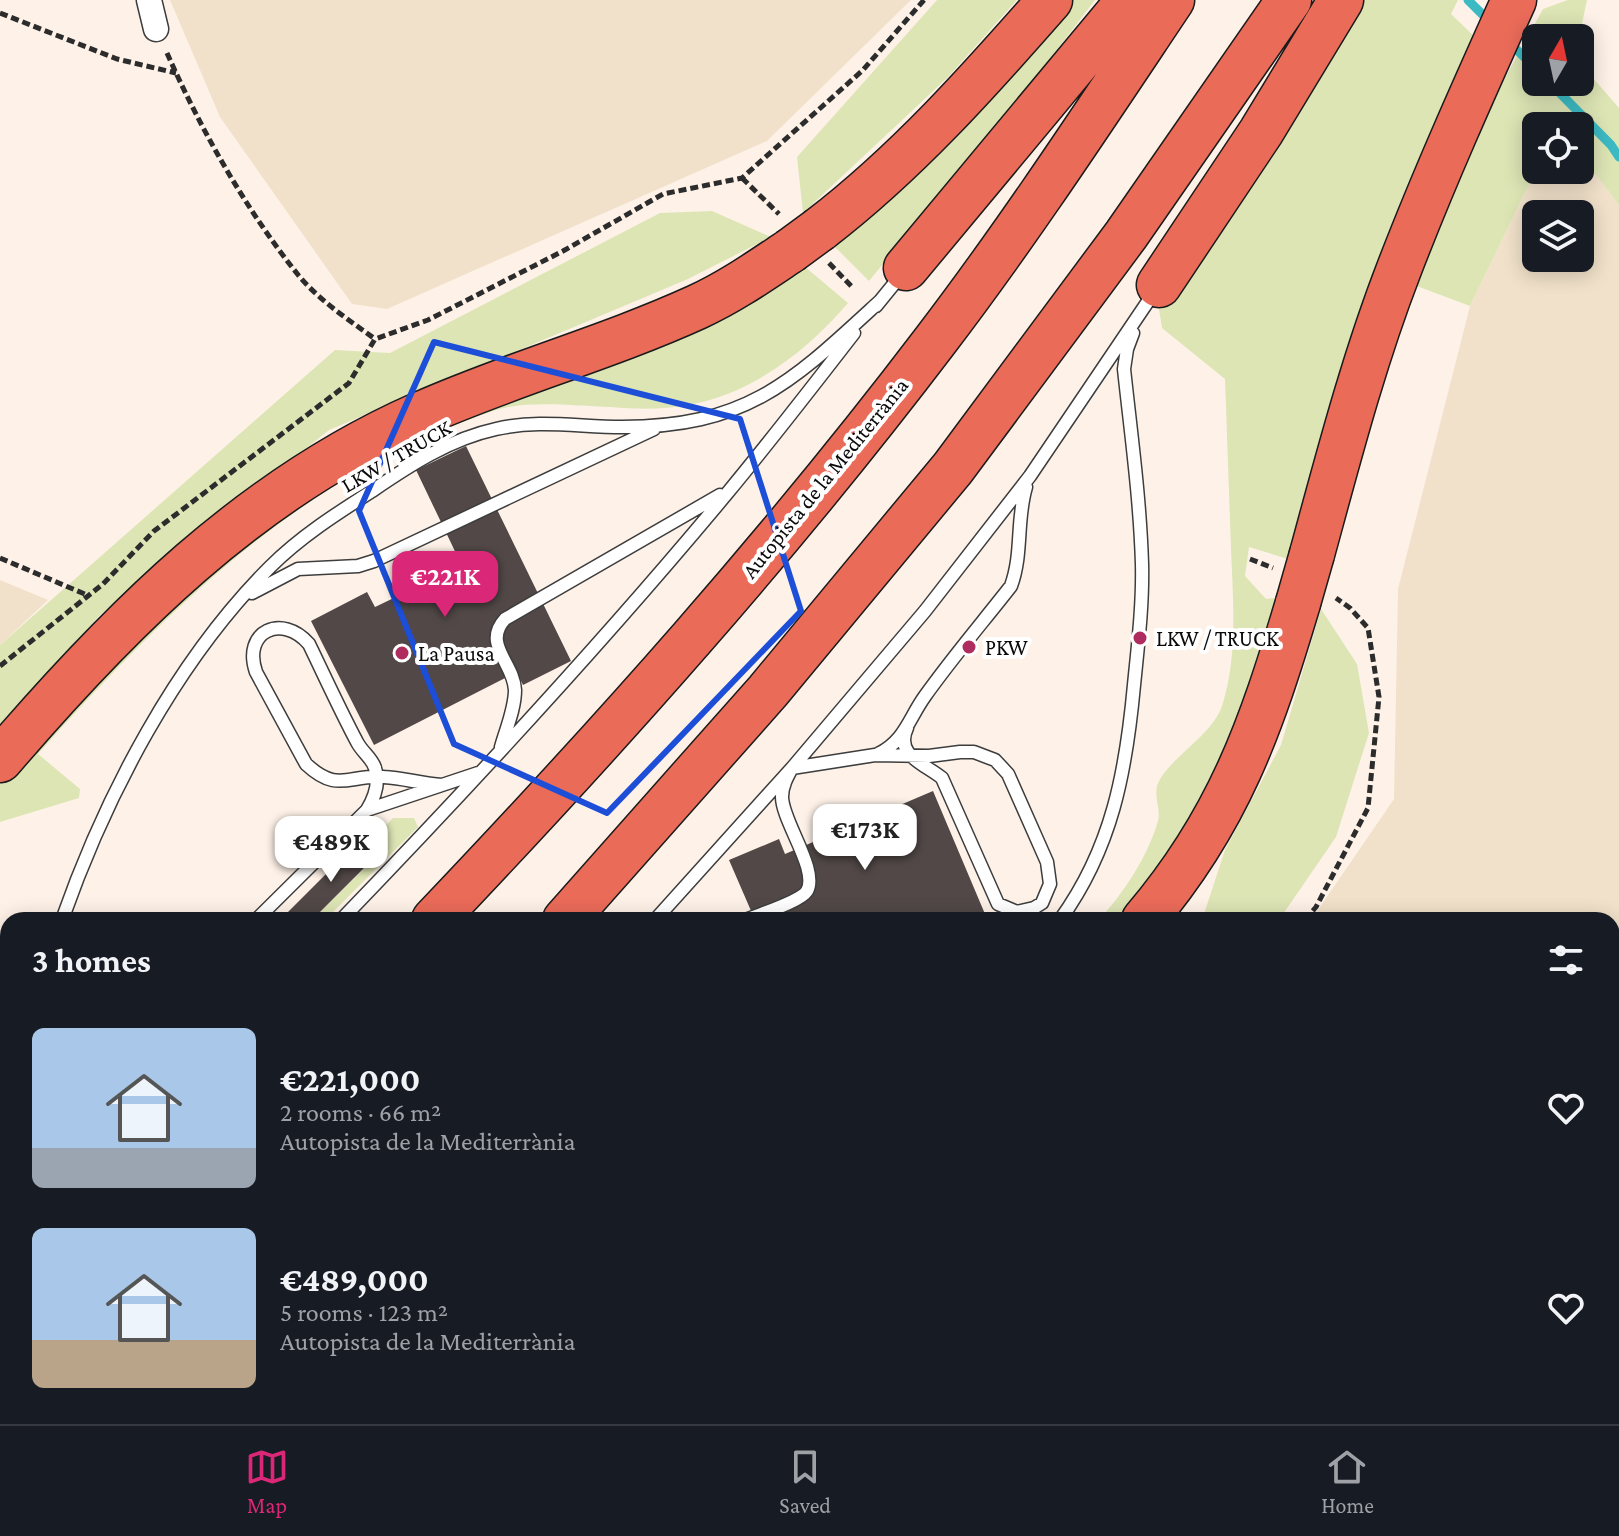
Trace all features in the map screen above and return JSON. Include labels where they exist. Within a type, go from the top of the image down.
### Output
[{"type":"highway","points":[[0,760],[87,661],[187,564],[238,522],[297,482],[421,413],[698,306],[742,283],[841,213],[946,114],[1050,0]]},
{"type":"highway","points":[[893,284],[1129,0]]},
{"type":"highway","name":"Autopista de la Mediterrània","points":[[441,912],[666,669],[806,506],[945,328],[1067,158],[1172,0]]},
{"type":"highway","points":[[572,912],[862,582],[953,468],[1135,223],[1289,0]]},
{"type":"highway","points":[[1149,301],[1261,132],[1341,0]]},
{"type":"highway","points":[[1151,912],[1171,889],[1203,841],[1232,789],[1262,716],[1388,298],[1437,172],[1514,0]]},
{"type":"street","points":[[149,0],[156,29]]},
{"type":"lane","name":"LKW / TRUCK","points":[[65,912],[109,807],[159,711],[236,605],[270,567],[305,535],[408,466],[467,437],[493,429],[531,423],[593,427],[660,426],[723,414],[774,391],[815,361],[893,284]]},
{"type":"lane","points":[[349,912],[481,772],[730,490],[893,284]]},
{"type":"lane","points":[[662,912],[792,768],[925,611],[1030,476],[1149,301]]},
{"type":"lane","points":[[1065,912],[1092,868],[1124,775],[1142,567],[1139,503],[1124,369],[1127,349],[1149,301]]},
{"type":"lane","name":"LKW / TRUCK","points":[[236,605],[269,582],[298,569],[358,566],[374,561],[660,426]]},
{"type":"lane","points":[[875,755],[896,743],[922,699],[1011,586],[1018,565],[1020,506],[1030,476]]},
{"type":"lane","points":[[499,752],[515,695],[511,674],[497,647],[495,634],[499,625],[730,490]]},
{"type":"lane","points":[[264,912],[367,810],[374,799],[377,776],[372,760],[358,745],[309,644],[285,629],[265,632],[257,640],[252,661],[306,764],[326,779],[336,782],[377,776],[442,785]]},
{"type":"lane","points":[[792,768],[875,755],[908,754],[929,756],[974,752],[985,755],[1002,766],[1047,862],[1050,884],[1042,903],[1017,912],[998,904],[942,778],[908,754],[903,743],[907,728]]},
{"type":"lane","points":[[765,912],[807,891],[807,869],[782,796],[784,783],[792,768]]},
{"type":"lane","points":[[367,810],[481,772]]},
{"type":"path","points":[[0,666],[88,596],[154,531],[279,433],[349,383],[375,339],[428,320],[563,251],[663,194],[742,178],[863,70],[924,0]]},
{"type":"path","points":[[0,13],[117,59],[176,73]]},
{"type":"path","points":[[156,29],[226,171],[300,277],[335,310],[375,339]]},
{"type":"path","points":[[0,558],[88,596]]},
{"type":"path","points":[[1250,559],[1303,580],[1350,608],[1368,628],[1379,697],[1368,808],[1312,912]]},
{"type":"highlighted area","points":[[434,342],[740,419],[801,611],[607,813],[454,744],[359,511]]},
{"type":"shaded area","points":[[170,0],[911,0],[767,141],[387,309],[352,304],[220,117]]},
{"type":"shaded area","points":[[1594,172],[1619,205],[1619,912],[1316,912],[1394,799],[1398,589],[1470,306],[1529,184],[1594,184]]},
{"type":"shaded area","points":[[0,580],[48,600],[0,645]]},
{"type":"green space","points":[[937,0],[1017,0],[948,77],[803,213],[797,157]]},
{"type":"green space","points":[[1063,0],[1095,0],[1020,98],[869,281],[827,239]]},
{"type":"green space","points":[[1363,0],[1458,0],[1451,14],[1478,40],[1291,560],[1249,547],[1245,576],[1266,599],[1282,597],[1215,800],[1147,895],[1130,912],[1106,912],[1126,886],[1148,848],[1158,821],[1157,786],[1169,767],[1217,717],[1227,687],[1233,608],[1225,379],[1162,328],[1159,309],[1260,163]]},
{"type":"green space","points":[[1568,0],[1587,0],[1582,24],[1535,24],[1543,9]]},
{"type":"green space","points":[[1522,47],[1522,96],[1594,96],[1594,79],[1619,108],[1619,205],[1594,172],[1594,112],[1522,112],[1522,184],[1529,184],[1470,306],[1414,285],[1490,105]]},
{"type":"green space","points":[[712,211],[771,237],[688,279],[329,430],[100,615],[0,724],[0,645],[335,350],[390,353],[660,213]]},
{"type":"green space","points":[[798,261],[848,303],[815,338],[756,381],[712,399],[678,407],[639,409],[537,404],[496,410],[427,436],[363,469],[302,507],[244,550],[190,598],[137,648],[38,754],[80,789],[79,798],[0,822],[0,784],[7,774],[198,576],[349,463]]},
{"type":"green space","points":[[1321,609],[1357,664],[1369,733],[1336,837],[1284,912],[1205,912],[1225,850],[1281,745]]},
{"type":"green space","points":[[393,818],[414,818],[418,827],[333,912],[320,912],[378,855],[378,833]]},
{"type":"building","points":[[466,446],[571,661],[523,685],[517,672],[374,745],[311,621],[367,592],[375,607],[398,596],[400,601],[464,570],[416,470]]},
{"type":"building","points":[[933,791],[984,912],[752,912],[729,860],[779,839],[785,854]]},
{"type":"building","points":[[359,841],[375,857],[320,912],[288,912]]},
{"type":"waterway","points":[[1468,0],[1491,23]]},
{"type":"waterway","points":[[1509,42],[1522,55]]},
{"type":"waterway","points":[[1563,96],[1619,157]]},
{"type":"place","name":"LKW / TRUCK","points":[[1140,638]]},
{"type":"place","name":"PKW","points":[[969,647]]},
{"type":"place","name":"La Pausa","points":[[402,653]]}]
